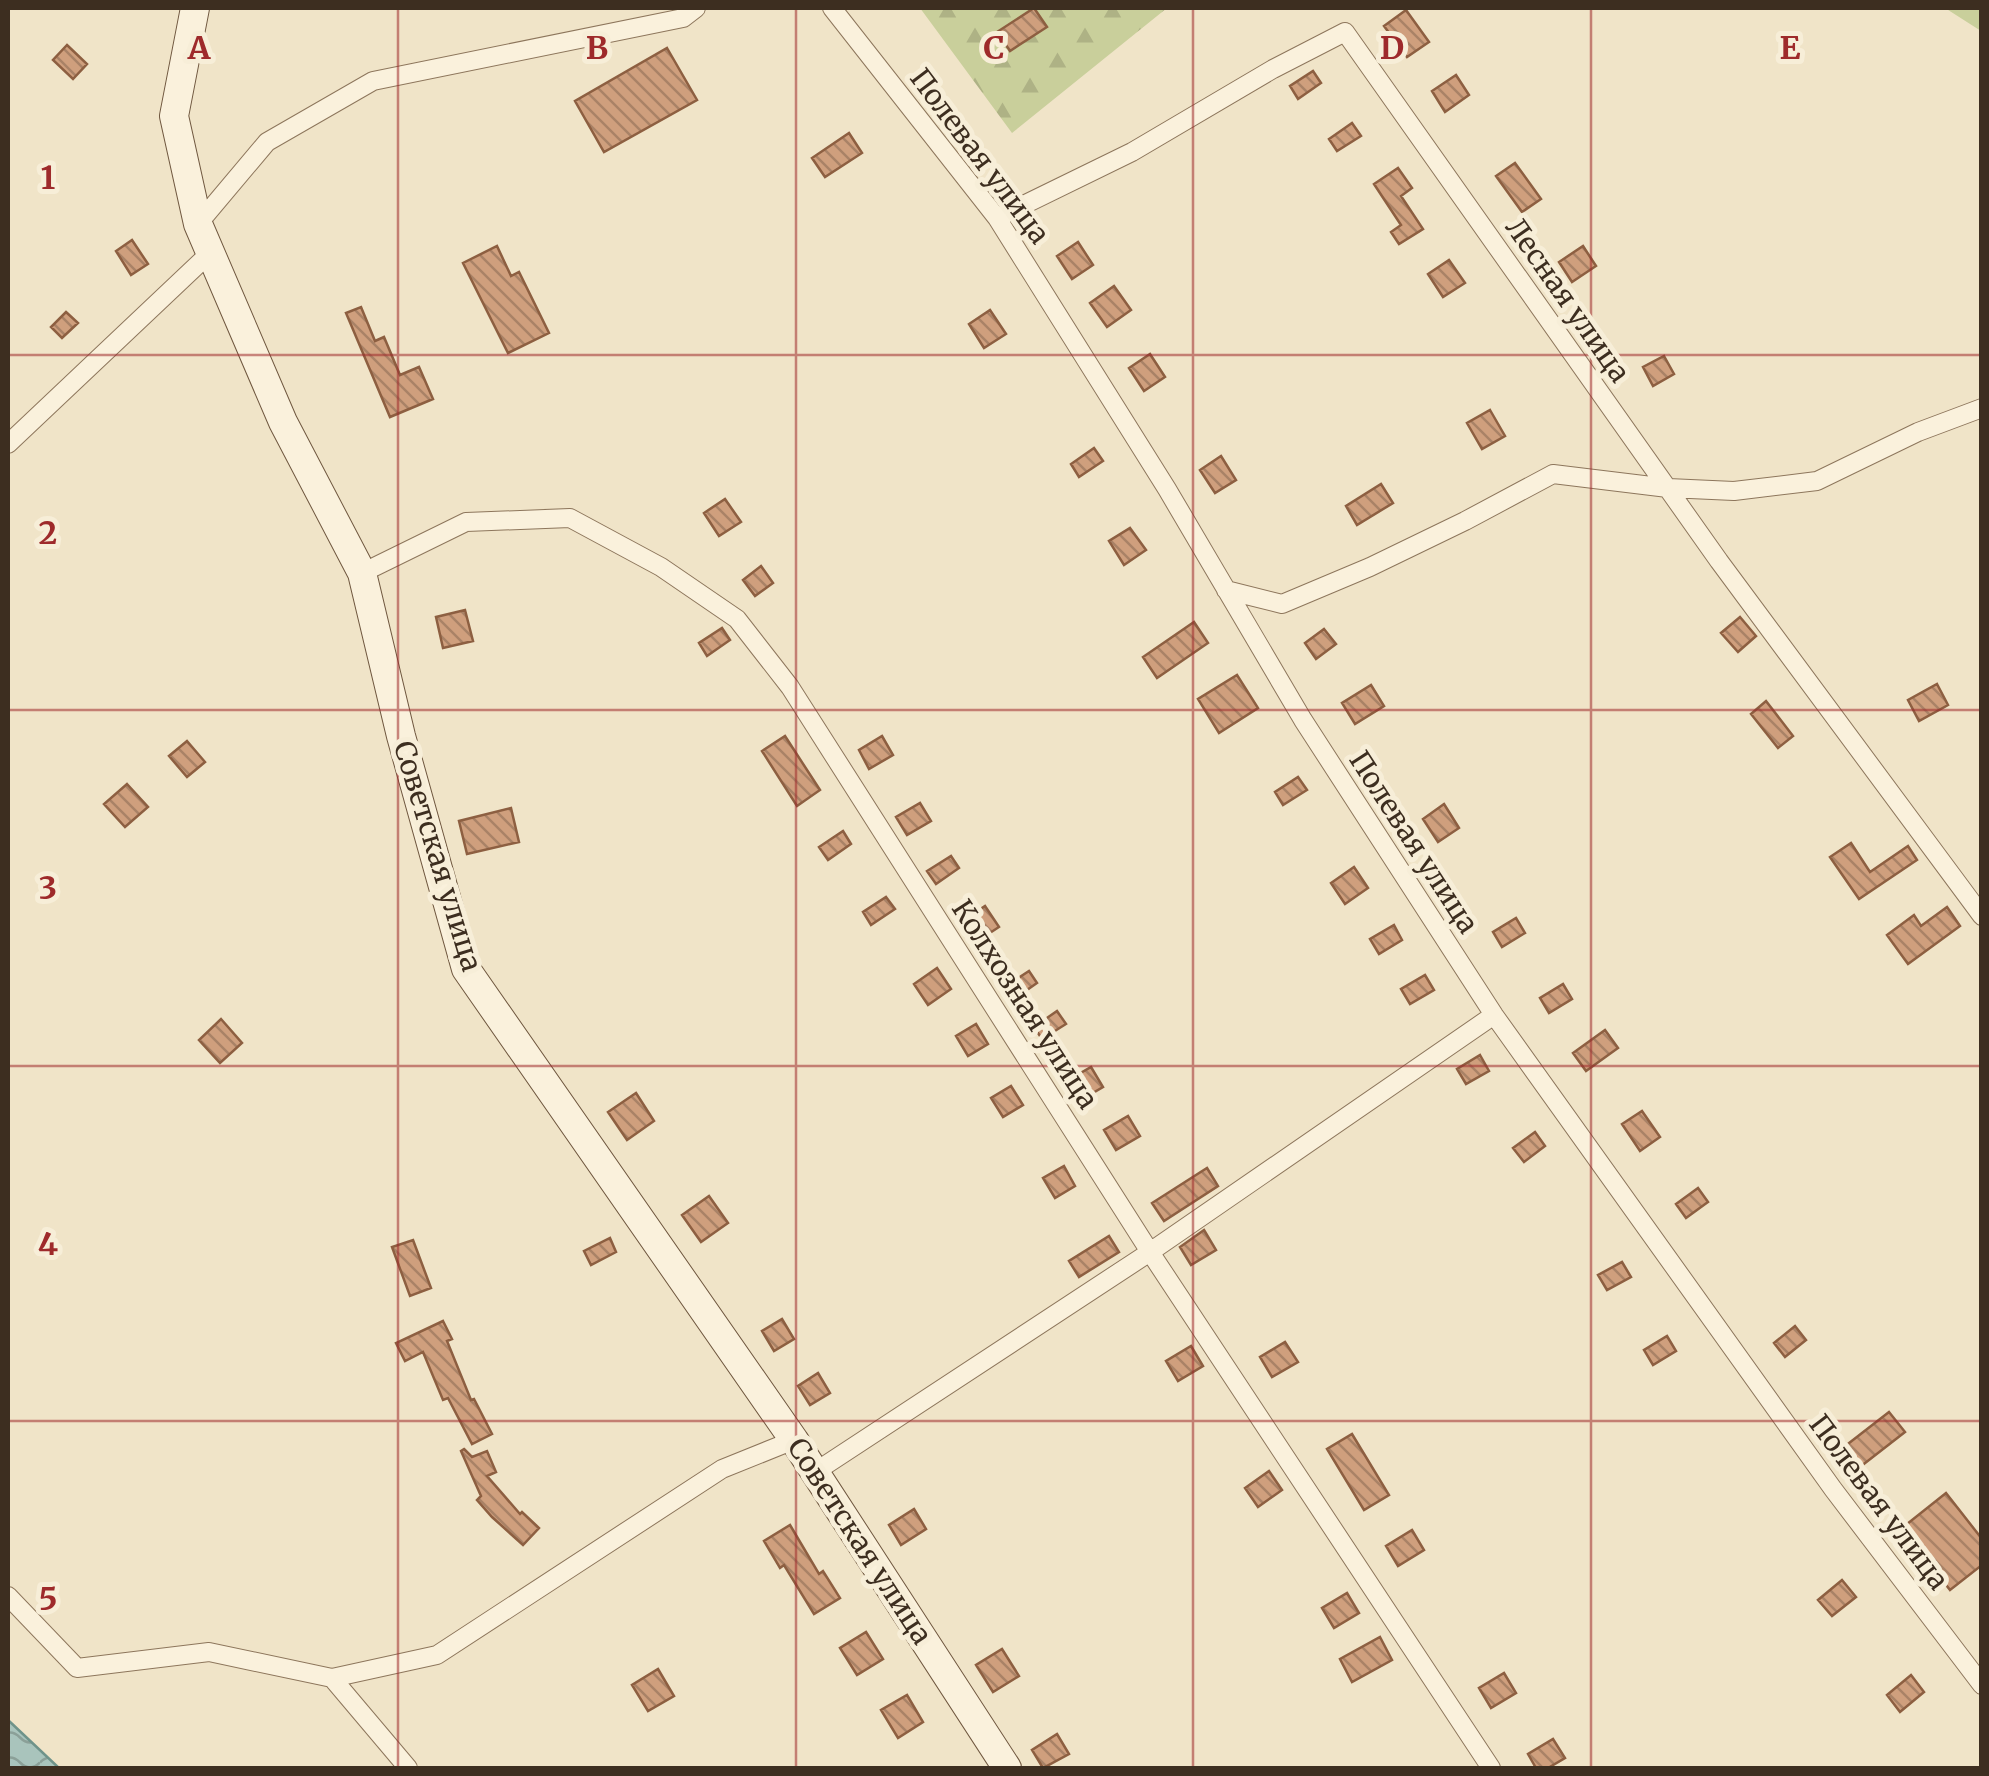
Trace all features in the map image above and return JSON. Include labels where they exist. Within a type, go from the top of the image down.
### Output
[{"type":"street","name":"Советская улица","points":[[194,8],[174,116],[198,224],[283,422],[362,573],[401,736],[466,969],[794,1440],[1008,1768]]},
{"type":"street","points":[[198,224],[267,142],[373,81],[683,18],[696,8]]},
{"type":"street","name":"Полевая улица","points":[[832,8],[997,218],[1167,490],[1302,720],[1494,1015],[1834,1489],[1982,1685]]},
{"type":"street","name":"Лесная улица","points":[[997,218],[1132,152],[1345,32],[1668,488],[1982,916]]},
{"type":"street","points":[[8,444],[210,253]]},
{"type":"street","points":[[1226,590],[1282,604],[1465,522],[1553,474],[1668,488],[1734,491],[1817,480],[1918,432],[1982,408]]},
{"type":"street","name":"Колхозная улица","points":[[362,573],[466,522],[570,518],[662,567],[737,620],[790,687],[1150,1252],[1491,1768]]},
{"type":"street","points":[[815,1472],[1150,1252],[1494,1015]]},
{"type":"street","points":[[8,1596],[78,1668],[209,1652],[332,1678],[437,1655],[722,1469],[794,1440]]},
{"type":"street","points":[[332,1678],[408,1768]]},
{"type":"green space","points":[[920,8],[1167,8],[1012,133]]},
{"type":"green space","points":[[1945,8],[1981,8],[1981,31]]},
{"type":"water","points":[[8,1720],[59,1768],[8,1768]]},
{"type":"building","points":[[1034,8],[1047,27],[1010,51],[997,32]]},
{"type":"building","points":[[1406,10],[1429,42],[1407,57],[1384,26]]},
{"type":"building","points":[[67,45],[87,64],[73,79],[53,60]]},
{"type":"building","points":[[667,48],[697,100],[604,152],[575,101]]},
{"type":"building","points":[[1313,71],[1321,83],[1298,99],[1290,86]]},
{"type":"building","points":[[1456,75],[1469,95],[1445,112],[1432,91]]},
{"type":"building","points":[[1352,123],[1361,136],[1337,151],[1329,139]]},
{"type":"building","points":[[849,133],[862,153],[825,177],[812,158]]},
{"type":"building","points":[[1515,163],[1541,199],[1522,212],[1496,176]]},
{"type":"building","points":[[1398,168],[1412,188],[1401,196],[1423,229],[1399,244],[1391,232],[1401,225],[1374,184]]},
{"type":"building","points":[[132,240],[148,264],[131,275],[116,251]]},
{"type":"building","points":[[1078,242],[1093,265],[1072,279],[1057,256]]},
{"type":"building","points":[[497,246],[511,276],[519,272],[549,333],[508,353],[463,263]]},
{"type":"building","points":[[1583,246],[1596,266],[1572,282],[1559,262]]},
{"type":"building","points":[[1449,260],[1465,283],[1443,297],[1428,274]]},
{"type":"building","points":[[1114,286],[1131,310],[1107,327],[1090,303]]},
{"type":"building","points":[[361,307],[375,341],[384,337],[400,375],[419,367],[433,399],[390,417],[346,313]]},
{"type":"building","points":[[990,310],[1006,334],[984,348],[969,324]]},
{"type":"building","points":[[66,312],[78,323],[62,338],[51,327]]},
{"type":"building","points":[[1150,354],[1165,377],[1144,391],[1129,368]]},
{"type":"building","points":[[1664,356],[1674,374],[1653,386],[1643,367]]},
{"type":"building","points":[[1490,410],[1505,436],[1482,449],[1467,423]]},
{"type":"building","points":[[1094,448],[1103,461],[1079,477],[1071,464]]},
{"type":"building","points":[[1221,456],[1236,480],[1215,493],[1200,470]]},
{"type":"building","points":[[1381,484],[1393,503],[1357,525],[1346,506]]},
{"type":"building","points":[[725,499],[741,522],[719,536],[704,513]]},
{"type":"building","points":[[1130,528],[1146,550],[1124,565],[1109,541]]},
{"type":"building","points":[[761,566],[773,583],[755,596],[743,580]]},
{"type":"building","points":[[465,610],[473,641],[443,648],[436,617]]},
{"type":"building","points":[[1740,617],[1756,636],[1738,652],[1721,633]]},
{"type":"building","points":[[1194,622],[1208,643],[1157,678],[1143,657]]},
{"type":"building","points":[[722,628],[730,640],[707,656],[699,643]]},
{"type":"building","points":[[1324,629],[1336,644],[1316,659],[1305,643]]},
{"type":"building","points":[[1237,675],[1258,708],[1219,733],[1198,699]]},
{"type":"building","points":[[1937,684],[1948,705],[1919,721],[1908,700]]},
{"type":"building","points":[[1371,685],[1384,706],[1355,724],[1342,703]]},
{"type":"building","points":[[1766,701],[1793,736],[1778,748],[1751,714]]},
{"type":"building","points":[[785,736],[820,790],[797,806],[762,751]]},
{"type":"building","points":[[882,736],[893,755],[869,769],[859,750]]},
{"type":"building","points":[[187,741],[205,762],[187,777],[169,756]]},
{"type":"building","points":[[1298,777],[1307,790],[1283,805],[1275,792]]},
{"type":"building","points":[[127,784],[148,807],[125,827],[104,804]]},
{"type":"building","points":[[920,803],[931,821],[907,835],[896,817]]},
{"type":"building","points":[[1444,804],[1459,828],[1438,842],[1423,819]]},
{"type":"building","points":[[511,808],[519,842],[467,854],[459,821]]},
{"type":"building","points":[[843,831],[851,844],[828,860],[819,847]]},
{"type":"building","points":[[1851,843],[1870,872],[1908,846],[1917,860],[1859,899],[1830,857]]},
{"type":"building","points":[[951,856],[959,868],[936,884],[927,871]]},
{"type":"building","points":[[1354,867],[1368,888],[1345,904],[1331,883]]},
{"type":"building","points":[[886,897],[895,909],[871,925],[863,912]]},
{"type":"building","points":[[985,906],[999,927],[976,942],[962,921]]},
{"type":"building","points":[[1947,907],[1960,926],[1908,964],[1887,935],[1914,915],[1921,926]]},
{"type":"building","points":[[1516,918],[1525,933],[1502,947],[1493,932]]},
{"type":"building","points":[[1394,925],[1402,940],[1379,954],[1370,939]]},
{"type":"building","points":[[937,968],[951,989],[928,1005],[914,984]]},
{"type":"building","points":[[1029,971],[1037,983],[1014,999],[1006,986]]},
{"type":"building","points":[[1425,975],[1434,990],[1410,1004],[1401,989]]},
{"type":"building","points":[[1563,984],[1572,999],[1549,1013],[1540,998]]},
{"type":"building","points":[[1057,1011],[1066,1024],[1042,1039],[1034,1027]]},
{"type":"building","points":[[221,1019],[242,1043],[220,1063],[199,1040]]},
{"type":"building","points":[[976,1024],[988,1044],[968,1056],[956,1036]]},
{"type":"building","points":[[1605,1030],[1618,1048],[1586,1071],[1573,1053]]},
{"type":"building","points":[[1480,1055],[1489,1071],[1466,1084],[1457,1069]]},
{"type":"building","points":[[1091,1067],[1103,1087],[1079,1101],[1067,1081]]},
{"type":"building","points":[[1011,1086],[1023,1105],[1003,1117],[991,1098]]},
{"type":"building","points":[[636,1093],[654,1121],[627,1140],[608,1112]]},
{"type":"building","points":[[1642,1111],[1660,1137],[1640,1151],[1622,1124]]},
{"type":"building","points":[[1128,1116],[1140,1136],[1116,1150],[1104,1130]]},
{"type":"building","points":[[1535,1132],[1545,1146],[1524,1162],[1513,1148]]},
{"type":"building","points":[[1064,1166],[1075,1186],[1055,1198],[1043,1178]]},
{"type":"building","points":[[1207,1168],[1218,1186],[1164,1221],[1152,1203]]},
{"type":"building","points":[[1698,1188],[1708,1202],[1686,1218],[1676,1204]]},
{"type":"building","points":[[709,1196],[728,1223],[701,1242],[682,1215]]},
{"type":"building","points":[[1204,1230],[1216,1250],[1191,1265],[1180,1247]]},
{"type":"building","points":[[1109,1236],[1119,1252],[1079,1277],[1069,1261]]},
{"type":"building","points":[[610,1238],[616,1252],[591,1265],[584,1251]]},
{"type":"building","points":[[413,1240],[431,1288],[410,1296],[392,1247]]},
{"type":"building","points":[[1622,1262],[1631,1277],[1607,1290],[1598,1275]]},
{"type":"building","points":[[782,1319],[794,1339],[774,1351],[762,1331]]},
{"type":"building","points":[[443,1321],[471,1400],[474,1399],[492,1434],[472,1444],[448,1398],[443,1400],[423,1352],[405,1361],[396,1343]]},
{"type":"building","points":[[1795,1326],[1806,1340],[1785,1357],[1774,1343]]},
{"type":"building","points":[[1667,1336],[1676,1351],[1653,1365],[1644,1350]]},
{"type":"building","points":[[1285,1342],[1298,1362],[1272,1377],[1260,1357]]},
{"type":"building","points":[[1191,1346],[1203,1366],[1178,1381],[1166,1361]]},
{"type":"building","points":[[818,1373],[830,1393],[810,1405],[798,1386]]},
{"type":"building","points":[[1889,1412],[1905,1432],[1860,1467],[1844,1447]]},
{"type":"building","points":[[1352,1434],[1389,1495],[1364,1510],[1327,1449]]},
{"type":"building","points":[[464,1449],[472,1457],[487,1451],[496,1472],[487,1476],[520,1514],[539,1528],[523,1545],[477,1500],[481,1496],[461,1451]]},
{"type":"building","points":[[1269,1471],[1282,1490],[1258,1507],[1245,1488]]},
{"type":"building","points":[[1946,1493],[1982,1539],[1982,1565],[1950,1590],[1902,1528]]},
{"type":"building","points":[[914,1509],[926,1529],[901,1545],[889,1525]]},
{"type":"building","points":[[790,1525],[819,1574],[823,1571],[840,1598],[814,1614],[764,1541]]},
{"type":"building","points":[[1412,1530],[1424,1550],[1398,1566],[1386,1546]]},
{"type":"building","points":[[1842,1580],[1856,1597],[1832,1616],[1818,1600]]},
{"type":"building","points":[[1347,1593],[1359,1613],[1334,1628],[1322,1608]]},
{"type":"building","points":[[866,1632],[883,1659],[857,1675],[840,1648]]},
{"type":"building","points":[[1380,1637],[1392,1660],[1352,1682],[1340,1659]]},
{"type":"building","points":[[1002,1649],[1019,1676],[993,1692],[976,1665]]},
{"type":"building","points":[[658,1669],[674,1696],[648,1711],[632,1685]]},
{"type":"building","points":[[1504,1673],[1516,1693],[1491,1708],[1479,1688]]},
{"type":"building","points":[[1911,1675],[1924,1692],[1900,1712],[1887,1695]]},
{"type":"building","points":[[907,1695],[923,1722],[898,1738],[881,1710]]},
{"type":"building","points":[[1057,1734],[1069,1754],[1043,1768],[1032,1750]]},
{"type":"building","points":[[1553,1739],[1565,1758],[1548,1768],[1536,1768],[1528,1754]]}]
